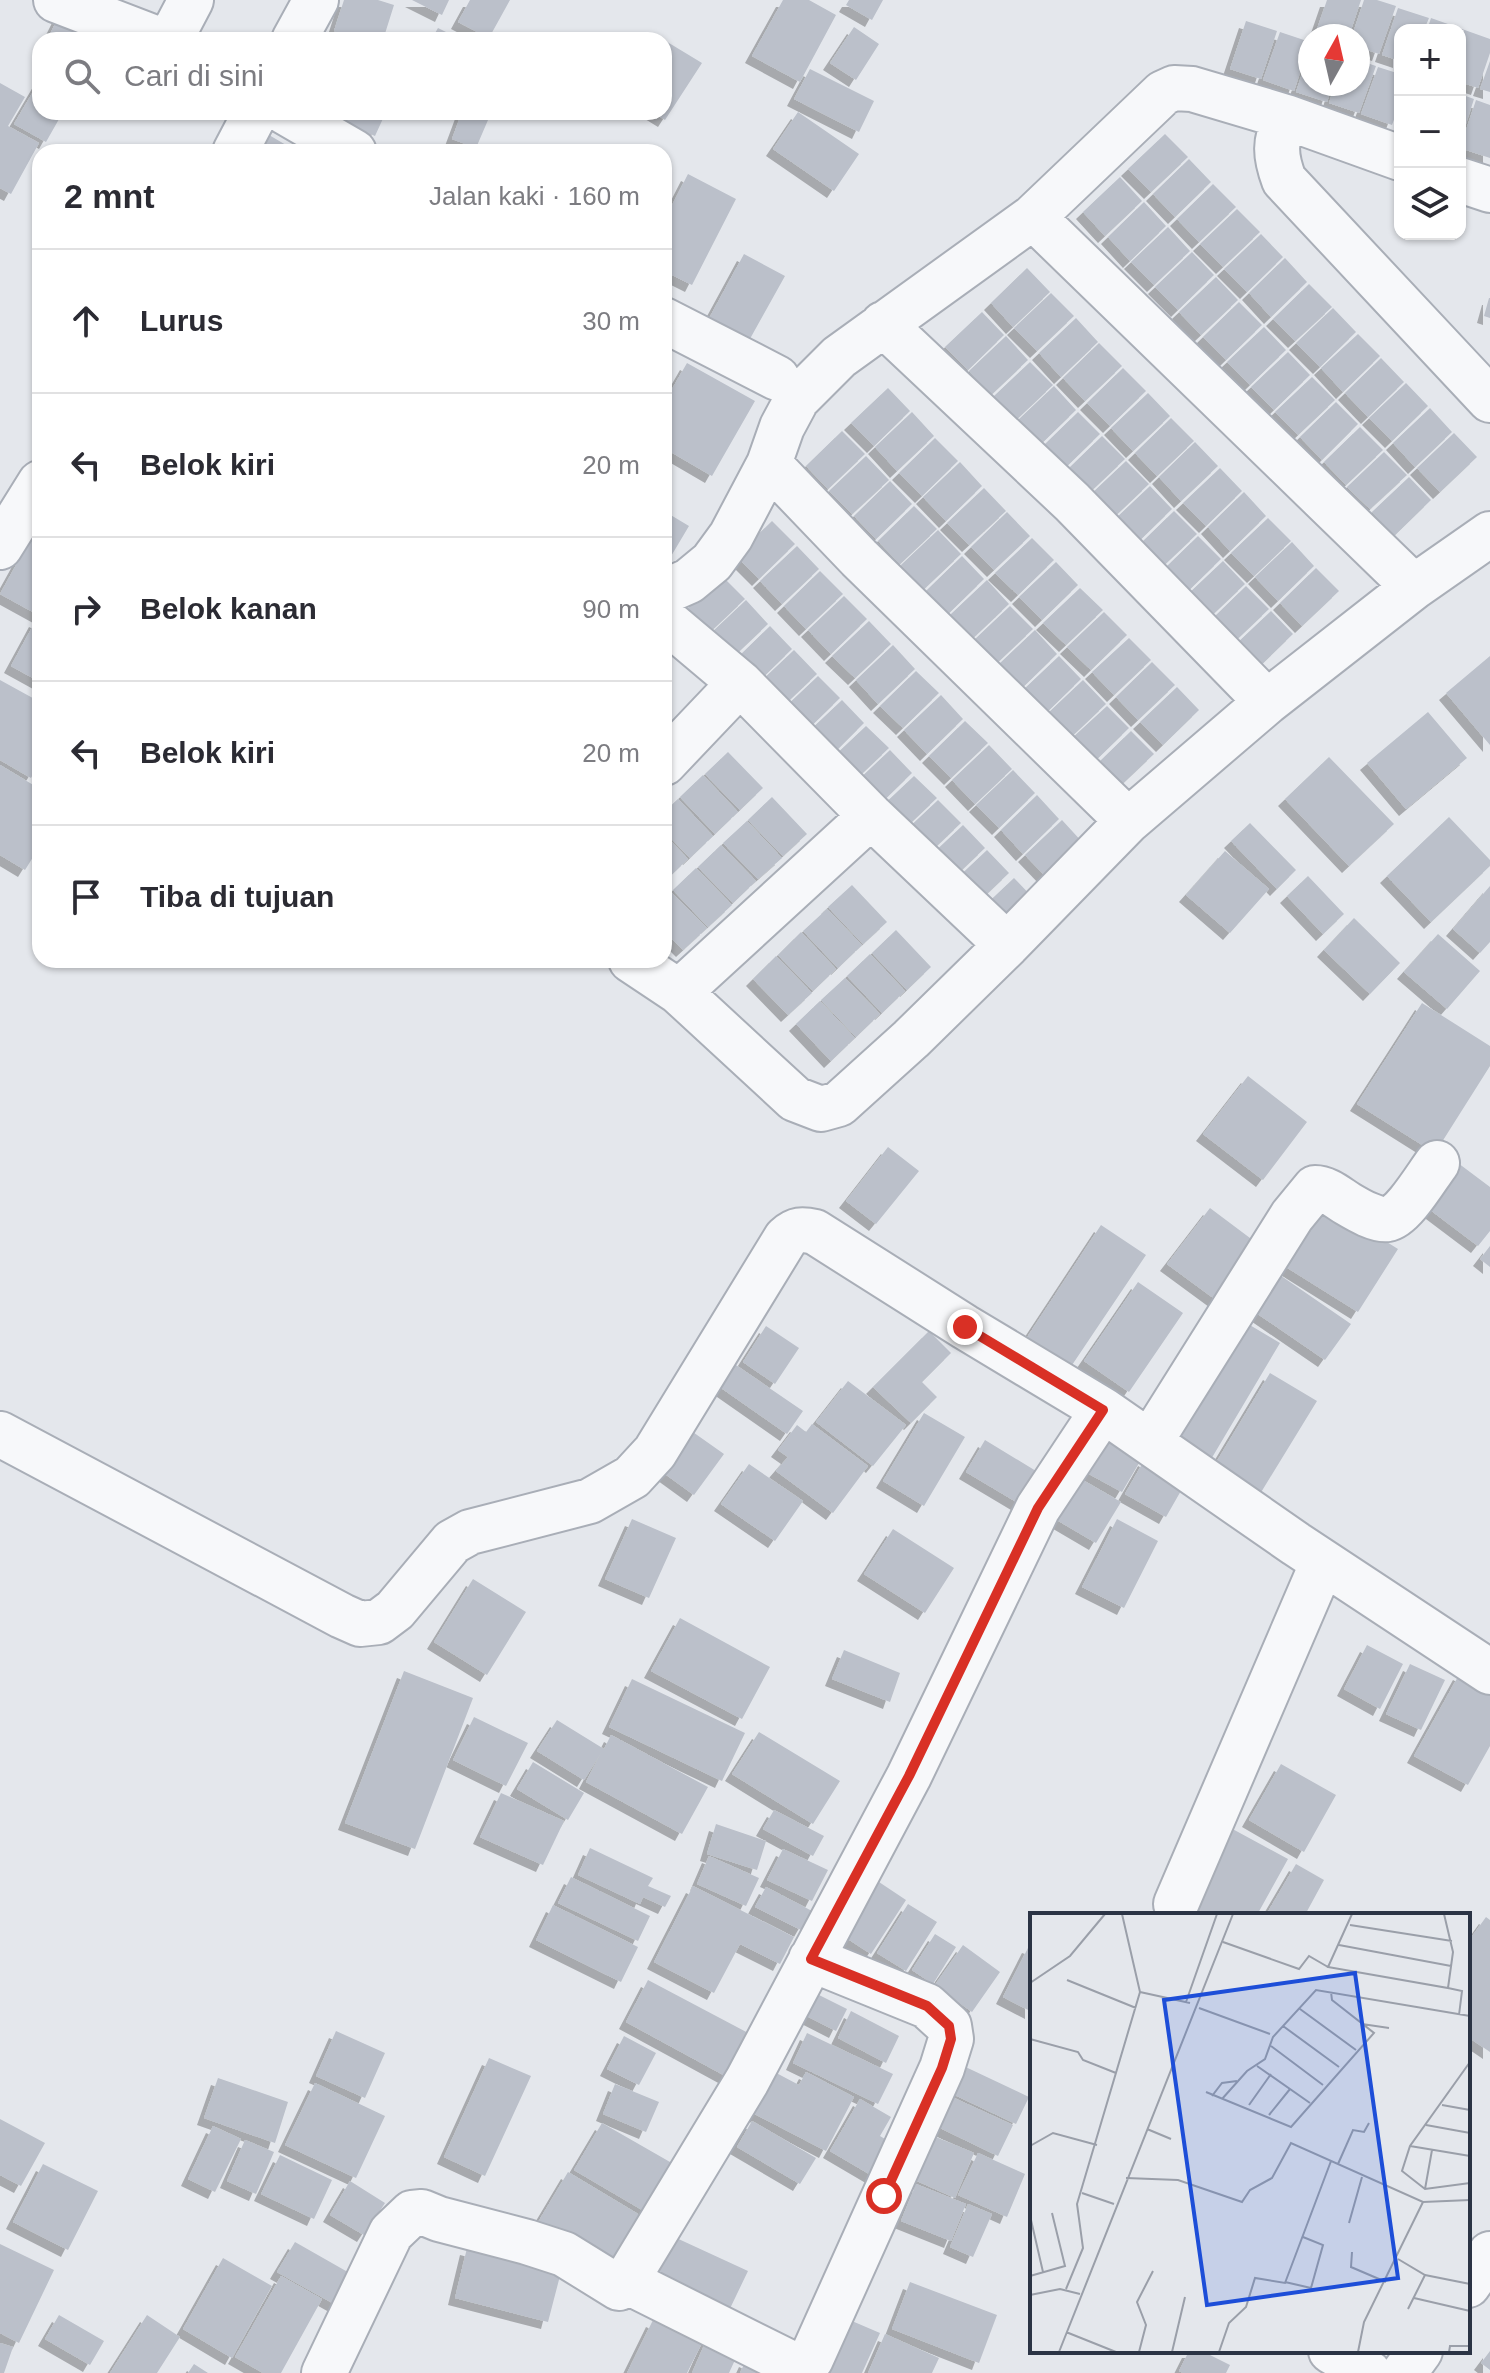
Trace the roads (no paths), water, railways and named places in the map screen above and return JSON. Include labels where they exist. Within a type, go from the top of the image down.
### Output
[{"type":"street","points":[[56,0],[139,32]]},
{"type":"street","points":[[174,32],[191,0]]},
{"type":"street","points":[[298,32],[316,0]]},
{"type":"street","points":[[672,588],[689,581],[712,562],[731,536],[769,464],[782,427],[797,399],[839,357],[1033,217],[1163,93],[1174,88],[1192,89],[1286,117],[1394,156]]},
{"type":"street","points":[[1286,117],[1278,132],[1277,160],[1284,180],[1490,399]]},
{"type":"street","points":[[239,144],[252,120]]},
{"type":"street","points":[[299,120],[340,144]]},
{"type":"street","points":[[1466,182],[1490,190]]},
{"type":"street","points":[[1033,217],[1414,587]]},
{"type":"street","points":[[672,324],[777,378]]},
{"type":"street","points":[[883,324],[1072,502],[1267,702]]},
{"type":"street","points":[[769,464],[859,558],[1128,821]]},
{"type":"street","points":[[0,547],[32,496]]},
{"type":"street","points":[[643,968],[679,992],[795,1099],[821,1109],[839,1104],[1007,945],[1128,821],[1267,702],[1414,587],[1490,534]]},
{"type":"street","points":[[672,626],[740,683],[871,816],[1007,945]]},
{"type":"street","points":[[672,755],[740,683]]},
{"type":"street","points":[[679,992],[871,816]]},
{"type":"street","points":[[1150,1442],[1309,1193],[1315,1188],[1322,1188],[1354,1208],[1385,1220],[1394,1218],[1437,1163]]},
{"type":"street","points":[[0,1434],[360,1624],[379,1622],[395,1610],[452,1542],[470,1532],[590,1501],[632,1477],[655,1452],[786,1238],[794,1231],[803,1229],[815,1232],[1103,1410],[1323,1562],[1490,1672]]},
{"type":"street","points":[[324,2373],[391,2233],[412,2213],[422,2212],[564,2254],[619,2288],[747,2081],[909,1776],[1038,1508],[1103,1410]]},
{"type":"street","points":[[1176,1904],[1323,1562]]},
{"type":"street","points":[[624,2280],[790,2363],[804,2365],[811,2359],[942,2068],[951,2039],[949,2026],[927,2006],[811,1959]]},
{"type":"street","points":[[1470,2282],[1490,2254]]},
{"type":"street","points":[[1334,2353],[1369,2373]]},
{"type":"street","points":[[1404,2373],[1419,2353]]}]
